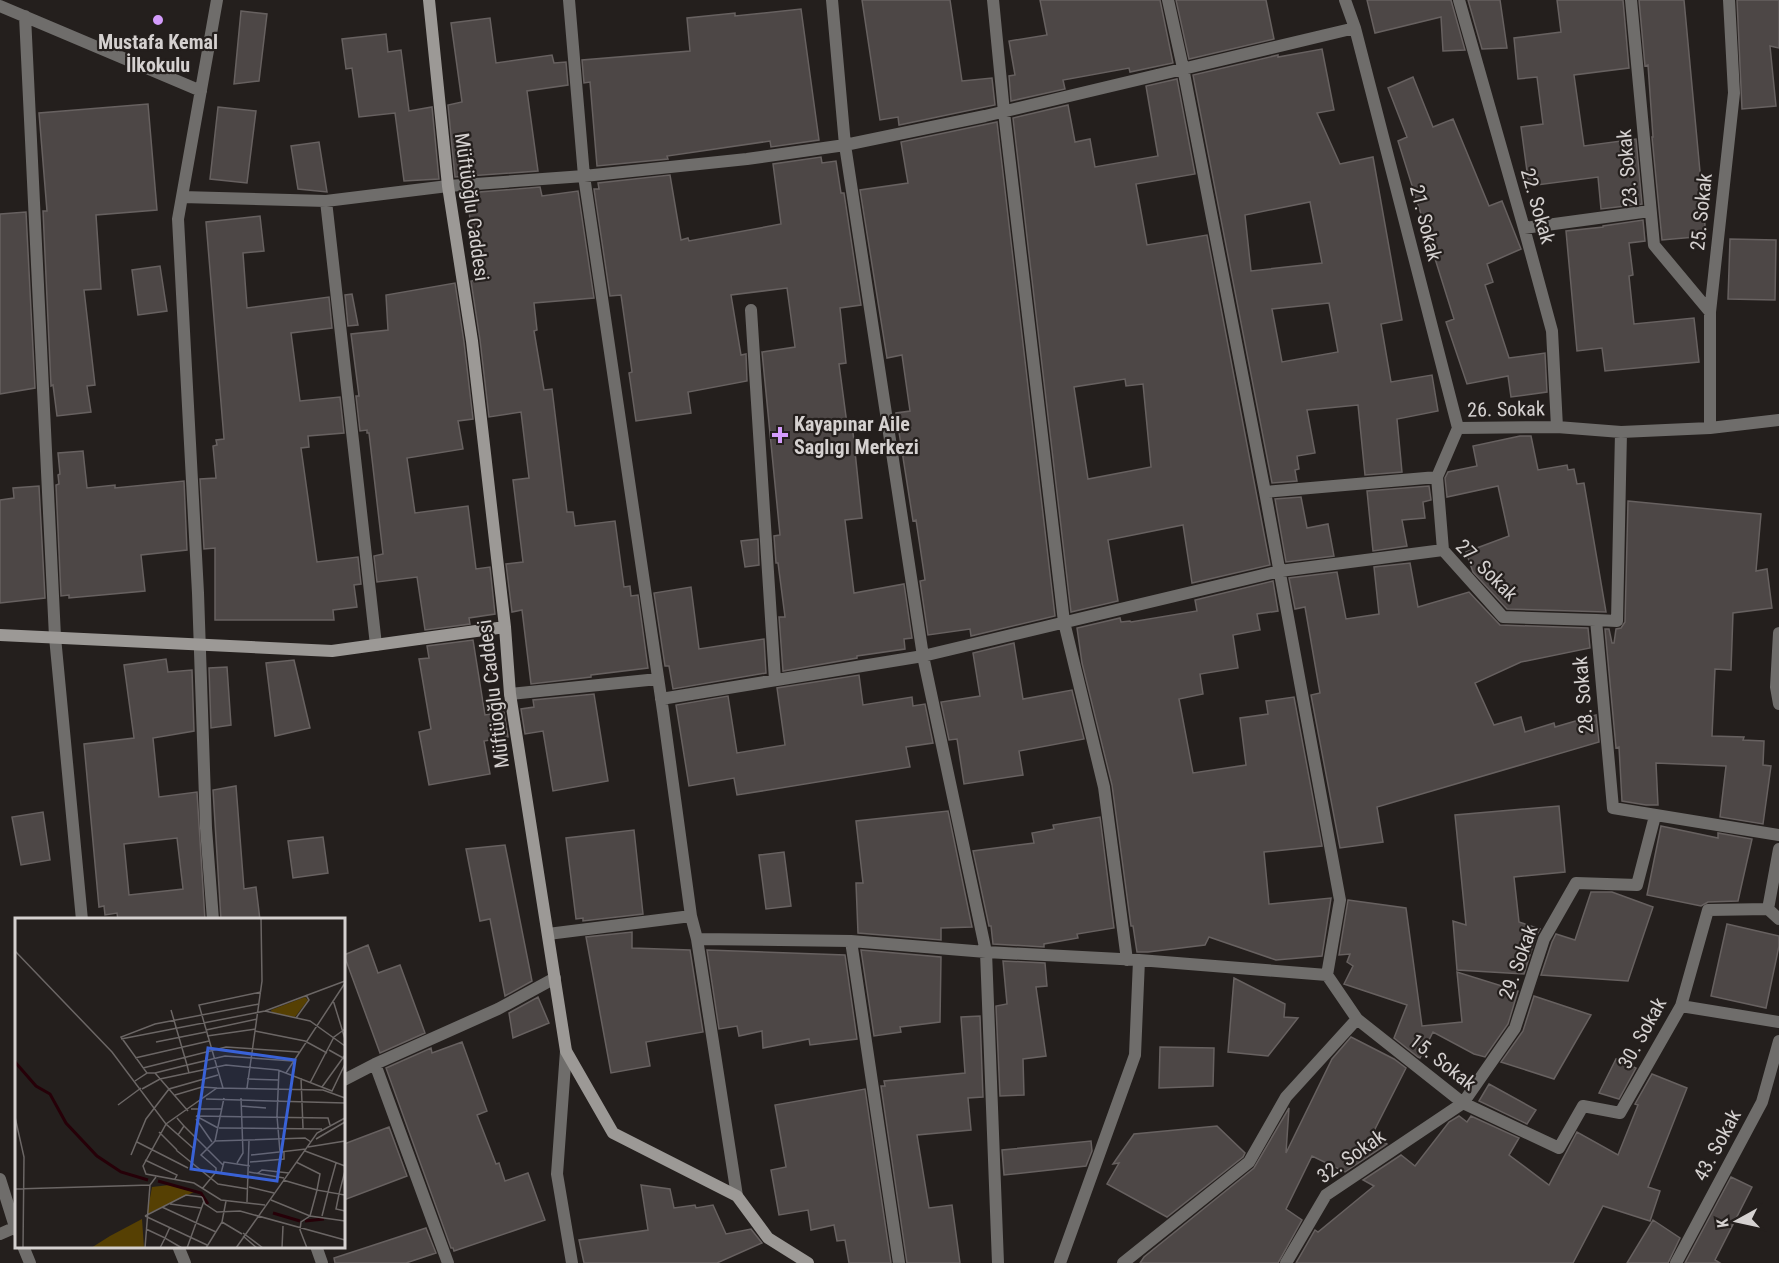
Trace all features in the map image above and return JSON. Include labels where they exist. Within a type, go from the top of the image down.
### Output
[{"type":"street","points":[[213,918],[206,828],[200,645],[178,219],[217,0]]},
{"type":"street","name":"Müftüoğlu Caddesi","points":[[429,0],[448,186],[472,341],[505,627],[510,694],[566,1051],[613,1133],[737,1196],[768,1238],[808,1263]]},
{"type":"street","points":[[569,0],[584,176],[691,916],[697,939],[737,1196]]},
{"type":"street","points":[[832,0],[845,146],[923,656],[986,952],[998,1263]]},
{"type":"street","points":[[993,0],[1064,622],[1104,787],[1133,960],[1135,1055],[1060,1263]]},
{"type":"street","points":[[697,939],[851,941],[1327,975],[1340,900],[1265,492],[1168,0]]},
{"type":"street","name":"21. Sokak","points":[[1345,0],[1355,28],[1458,428]]},
{"type":"street","name":"22. Sokak","points":[[1459,0],[1552,331],[1557,427]]},
{"type":"street","name":"23. Sokak","points":[[1631,0],[1654,245],[1710,312]]},
{"type":"street","name":"25. Sokak","points":[[1710,428],[1710,312],[1734,93],[1729,0]]},
{"type":"street","points":[[0,6],[201,91]]},
{"type":"street","points":[[25,16],[55,637],[82,918]]},
{"type":"street","points":[[182,197],[326,201],[448,186],[584,176],[747,159],[845,146],[1004,112],[1355,28]]},
{"type":"street","points":[[326,201],[376,645]]},
{"type":"street","points":[[1524,228],[1650,211]]},
{"type":"street","points":[[752,310],[775,680]]},
{"type":"street","name":"26. Sokak","points":[[1437,477],[1458,428],[1557,427],[1621,432],[1710,428],[1779,420]]},
{"type":"street","points":[[1596,620],[1617,621],[1621,432]]},
{"type":"street","points":[[1265,492],[1437,477],[1443,550]]},
{"type":"street","name":"27. Sokak","points":[[661,699],[923,656],[1280,571],[1443,550],[1503,617],[1596,620]]},
{"type":"street","name":"28. Sokak","points":[[1596,620],[1613,808],[1779,835]]},
{"type":"street","points":[[0,635],[332,651],[505,627]]},
{"type":"street","points":[[1779,633],[1776,687],[1779,704]]},
{"type":"street","points":[[510,694],[658,679]]},
{"type":"street","name":"29. Sokak","points":[[1463,1104],[1515,1028],[1544,939],[1576,883],[1636,885],[1655,816]]},
{"type":"street","points":[[1779,849],[1768,909],[1779,919]]},
{"type":"street","name":"30. Sokak","points":[[1559,1148],[1583,1106],[1620,1113],[1681,1006],[1708,910],[1768,909]]},
{"type":"street","points":[[548,934],[691,916]]},
{"type":"street","points":[[851,941],[899,1263]]},
{"type":"street","name":"15. Sokak","points":[[1327,975],[1357,1019],[1463,1104],[1559,1148]]},
{"type":"street","points":[[345,1079],[498,1009],[555,978]]},
{"type":"street","points":[[1681,1006],[1779,1022]]},
{"type":"street","points":[[1123,1263],[1249,1162],[1286,1097],[1357,1019]]},
{"type":"street","name":"43. Sokak","points":[[1676,1263],[1762,1102],[1779,1041]]},
{"type":"street","points":[[566,1051],[556,1174],[572,1263]]},
{"type":"street","points":[[375,1064],[448,1263]]},
{"type":"street","name":"32. Sokak","points":[[1286,1263],[1326,1195],[1463,1104]]},
{"type":"street","points":[[0,1179],[15,1225]]},
{"type":"street","points":[[0,1234],[15,1228]]},
{"type":"street","points":[[24,1248],[30,1263]]},
{"type":"street","points":[[179,1248],[184,1263]]},
{"type":"street","points":[[317,1248],[321,1263]]},
{"type":"building","points":[[862,0],[950,0],[962,81],[992,78],[995,105],[899,125],[898,117],[880,120]]},
{"type":"building","points":[[1040,0],[1160,0],[1173,63],[1130,72],[1129,68],[1063,80],[1065,89],[1011,101],[1009,76],[1015,75],[1009,41],[1047,35]]},
{"type":"building","points":[[1176,0],[1266,0],[1274,39],[1189,59]]},
{"type":"building","points":[[1367,0],[1451,0],[1465,50],[1443,51],[1441,17],[1375,33]]},
{"type":"building","points":[[1468,0],[1500,0],[1507,48],[1482,49]]},
{"type":"building","points":[[1557,0],[1623,0],[1629,68],[1574,75],[1584,146],[1636,139],[1642,204],[1601,209],[1598,177],[1529,186],[1521,127],[1543,124],[1537,77],[1518,79],[1514,38],[1561,32]]},
{"type":"building","points":[[1639,0],[1684,0],[1706,236],[1662,240],[1648,65],[1645,66]]},
{"type":"building","points":[[1737,0],[1779,0],[1779,48],[1770,46],[1776,106],[1742,109]]},
{"type":"building","points":[[801,9],[819,140],[771,147],[770,141],[667,156],[668,159],[597,166],[590,82],[584,83],[582,60],[690,51],[687,18]]},
{"type":"building","points":[[241,11],[267,14],[259,81],[234,84]]},
{"type":"building","points":[[490,18],[496,63],[552,55],[554,63],[566,62],[568,85],[527,91],[538,171],[455,177],[448,105],[462,102],[451,23]]},
{"type":"building","points":[[386,34],[388,52],[401,50],[409,111],[432,107],[439,179],[404,181],[395,113],[359,117],[352,68],[346,69],[342,39]]},
{"type":"building","points":[[1322,49],[1334,110],[1317,113],[1340,164],[1373,157],[1402,320],[1381,324],[1391,382],[1432,375],[1438,411],[1397,419],[1402,472],[1365,475],[1358,405],[1307,410],[1315,453],[1297,456],[1299,469],[1295,470],[1297,481],[1272,483],[1193,75],[1278,55],[1278,57]],"holes":[[[1310,202],[1322,263],[1251,271],[1245,215]],[[1329,303],[1338,352],[1282,362],[1272,309]]]},
{"type":"building","points":[[1413,77],[1433,127],[1453,119],[1489,206],[1502,201],[1521,249],[1487,264],[1493,282],[1485,285],[1509,358],[1545,353],[1547,392],[1511,397],[1508,376],[1467,384],[1446,322],[1454,319],[1398,141],[1407,137],[1388,88]]},
{"type":"building","points":[[1177,79],[1195,174],[1136,184],[1147,245],[1207,235],[1270,565],[1192,583],[1183,525],[1108,540],[1118,601],[1071,612],[1013,118],[1068,105],[1075,142],[1090,139],[1095,167],[1158,156],[1146,86]],"holes":[[[1125,379],[1126,386],[1143,384],[1151,467],[1088,479],[1074,387]]]},
{"type":"building","points":[[148,104],[157,210],[96,215],[101,289],[84,290],[95,385],[87,386],[91,412],[57,416],[53,385],[51,386],[43,211],[47,211],[39,113]]},
{"type":"building","points":[[218,107],[256,111],[247,183],[210,179]]},
{"type":"building","points":[[997,122],[1055,616],[971,636],[970,629],[928,635],[920,581],[925,580],[896,413],[910,411],[902,355],[887,358],[860,190],[908,183],[901,142]]},
{"type":"building","points":[[319,142],[327,192],[298,189],[291,146]]},
{"type":"building","points":[[821,157],[822,163],[836,161],[841,193],[844,193],[861,305],[840,308],[846,363],[839,364],[847,424],[852,423],[862,518],[845,520],[854,593],[904,584],[912,638],[904,639],[905,649],[783,671],[779,617],[785,617],[774,536],[780,535],[762,352],[795,347],[787,288],[731,295],[741,355],[746,354],[747,381],[688,392],[691,413],[636,421],[629,373],[632,372],[621,295],[610,296],[594,189],[599,189],[598,183],[670,175],[681,240],[688,238],[689,241],[781,224],[773,164]]},
{"type":"building","points":[[540,187],[542,196],[578,191],[594,298],[534,303],[537,330],[534,331],[544,390],[552,389],[567,512],[573,512],[575,526],[615,521],[624,587],[630,586],[631,596],[638,595],[648,668],[531,684],[522,610],[512,612],[506,564],[523,562],[513,480],[529,478],[521,412],[489,417],[471,281],[477,280],[467,193]]},
{"type":"building","points":[[26,212],[35,388],[0,394],[0,214]]},
{"type":"building","points":[[260,216],[264,251],[243,253],[247,308],[329,297],[332,328],[291,333],[300,401],[340,397],[344,433],[308,436],[309,447],[301,448],[317,562],[358,557],[361,584],[354,585],[357,607],[333,610],[334,620],[215,620],[215,548],[204,549],[200,479],[216,478],[213,446],[217,445],[216,440],[224,439],[206,222]]},
{"type":"building","points":[[1643,220],[1645,241],[1629,243],[1633,275],[1629,276],[1634,324],[1694,318],[1699,362],[1605,371],[1602,348],[1577,351],[1566,231]]},
{"type":"building","points":[[1730,239],[1776,240],[1775,300],[1728,299]]},
{"type":"building","points":[[160,266],[167,311],[138,315],[132,270]]},
{"type":"building","points":[[455,283],[473,419],[458,421],[463,449],[407,458],[415,513],[468,506],[476,569],[490,567],[495,614],[469,618],[470,624],[425,630],[417,577],[377,582],[374,556],[383,554],[369,433],[367,430],[360,431],[356,396],[359,396],[351,334],[388,330],[386,295]]},
{"type":"building","points":[[352,294],[358,325],[348,326],[345,295]]},
{"type":"building","points":[[1520,436],[1531,436],[1538,470],[1567,465],[1568,470],[1574,469],[1577,484],[1584,483],[1606,612],[1507,609],[1473,572],[1466,552],[1509,536],[1498,486],[1447,497],[1445,478],[1448,472],[1477,466],[1473,446]]},
{"type":"building","points":[[83,451],[87,488],[115,485],[115,488],[184,481],[187,550],[141,555],[145,591],[69,598],[69,595],[61,596],[56,485],[59,484],[58,475],[60,474],[58,453]]},
{"type":"building","points":[[39,486],[45,598],[0,603],[0,500],[14,498],[13,488]]},
{"type":"building","points":[[1429,486],[1431,500],[1423,502],[1425,518],[1402,520],[1407,546],[1373,551],[1367,491]]},
{"type":"building","points":[[1301,497],[1307,528],[1328,524],[1334,556],[1286,562],[1275,499]]},
{"type":"building","points":[[1628,501],[1761,514],[1756,571],[1767,569],[1772,608],[1733,613],[1731,670],[1715,669],[1712,736],[1744,737],[1743,740],[1764,741],[1763,765],[1771,766],[1763,824],[1720,817],[1726,766],[1656,763],[1658,805],[1622,801],[1619,747],[1616,748],[1605,629],[1609,629],[1612,643],[1614,643],[1616,629],[1621,628],[1625,622]]},
{"type":"building","points":[[758,539],[759,565],[745,567],[741,541]]},
{"type":"building","points":[[1410,563],[1418,607],[1469,592],[1500,625],[1588,628],[1590,648],[1521,662],[1475,683],[1494,725],[1521,717],[1525,732],[1554,723],[1555,727],[1596,715],[1599,742],[1377,807],[1383,842],[1340,848],[1311,695],[1320,693],[1305,607],[1295,609],[1289,578],[1337,572],[1346,619],[1379,614],[1374,567]]},
{"type":"building","points":[[1273,581],[1278,611],[1257,614],[1260,630],[1233,635],[1238,668],[1200,674],[1203,694],[1179,699],[1193,773],[1246,765],[1240,718],[1268,714],[1266,701],[1294,697],[1322,846],[1264,852],[1269,904],[1331,898],[1322,956],[1276,960],[1209,937],[1205,945],[1137,952],[1133,926],[1131,926],[1112,785],[1082,663],[1077,628],[1120,618],[1121,622],[1131,622],[1197,611],[1195,600]]},
{"type":"building","points":[[691,587],[699,649],[764,639],[766,673],[673,689],[669,666],[665,666],[654,593]]},
{"type":"building","points":[[473,640],[485,715],[504,712],[508,737],[484,741],[490,774],[429,785],[419,732],[431,729],[419,659],[429,658],[427,646]]},
{"type":"building","points":[[1014,643],[1023,699],[1072,690],[1084,739],[1019,751],[1023,775],[964,784],[957,739],[949,740],[941,702],[980,696],[973,653]]},
{"type":"building","points":[[166,659],[168,672],[192,670],[194,731],[153,738],[159,797],[197,792],[205,918],[118,918],[117,913],[105,915],[104,906],[99,907],[84,744],[134,738],[124,665]],"holes":[[[177,838],[183,889],[129,895],[124,844]]]},
{"type":"building","points":[[294,660],[310,728],[275,736],[266,663]]},
{"type":"building","points":[[227,667],[231,725],[211,728],[209,668]]},
{"type":"building","points":[[859,675],[863,705],[912,697],[913,706],[925,704],[933,743],[906,747],[910,767],[737,795],[734,778],[689,786],[676,705],[728,696],[737,753],[785,745],[777,688]]},
{"type":"building","points":[[594,694],[608,781],[553,791],[543,731],[525,734],[521,709],[534,707],[533,700]]},
{"type":"building","points":[[236,786],[244,889],[256,887],[260,918],[221,918],[213,790]]},
{"type":"building","points":[[1559,806],[1565,872],[1514,877],[1519,922],[1540,929],[1524,974],[1457,970],[1453,921],[1466,925],[1455,815]]},
{"type":"building","points":[[948,811],[972,927],[941,928],[941,940],[858,933],[856,883],[863,883],[856,821]]},
{"type":"building","points":[[43,812],[50,860],[21,865],[12,817]]},
{"type":"building","points":[[1100,817],[1114,928],[1077,934],[1078,938],[1044,944],[1044,947],[993,944],[991,926],[989,926],[973,851],[1034,843],[1032,833],[1054,829],[1053,825]]},
{"type":"building","points":[[1661,826],[1718,838],[1718,833],[1752,839],[1738,901],[1708,902],[1701,906],[1647,895]]},
{"type":"building","points":[[634,830],[643,914],[583,921],[583,918],[576,919],[566,838]]},
{"type":"building","points":[[323,837],[328,873],[293,878],[288,841]]},
{"type":"building","points":[[505,845],[532,981],[505,996],[490,919],[480,921],[466,849]]},
{"type":"building","points":[[784,852],[791,906],[766,909],[759,855]]},
{"type":"building","points":[[1591,892],[1612,892],[1653,907],[1628,981],[1541,975],[1556,934],[1575,940]]},
{"type":"building","points":[[1348,900],[1406,908],[1422,1026],[1462,1022],[1457,972],[1518,991],[1508,1024],[1485,1057],[1474,1054],[1433,1032],[1420,1058],[1418,1057],[1394,1038],[1407,1005],[1344,984],[1353,966],[1347,962],[1350,954],[1339,955]]},
{"type":"building","points":[[1727,924],[1779,936],[1766,1008],[1711,996]]},
{"type":"building","points":[[632,932],[632,948],[690,950],[703,1032],[646,1042],[650,1066],[611,1073],[586,937]]},
{"type":"building","points":[[368,945],[378,973],[400,965],[425,1033],[380,1053],[345,955]]},
{"type":"building","points":[[707,950],[845,955],[857,1039],[810,1045],[809,1039],[763,1048],[762,1031],[739,1036],[737,1026],[719,1029]]},
{"type":"building","points":[[861,950],[941,957],[940,1022],[900,1027],[901,1032],[874,1036]]},
{"type":"building","points":[[1003,961],[1045,963],[1047,986],[1036,987],[1046,1056],[1023,1059],[1024,1095],[1000,1096],[996,1006],[1007,1004]]},
{"type":"building","points":[[1234,978],[1285,1004],[1284,1017],[1298,1018],[1268,1056],[1228,1052]]},
{"type":"building","points":[[1534,996],[1591,1015],[1554,1079],[1501,1062],[1523,1031]]},
{"type":"building","points":[[538,997],[549,1023],[513,1038],[509,1013]]},
{"type":"building","points":[[980,1016],[983,1097],[968,1098],[971,1130],[917,1135],[929,1208],[952,1205],[960,1263],[907,1263],[881,1086],[885,1086],[884,1081],[965,1073],[961,1017]]},
{"type":"building","points":[[1351,1037],[1394,1059],[1406,1068],[1373,1133],[1387,1144],[1345,1172],[1312,1156],[1286,1209],[1302,1220],[1278,1263],[1140,1263],[1144,1257],[1254,1168],[1289,1108],[1286,1153],[1332,1059]]},
{"type":"building","points":[[462,1042],[487,1111],[477,1115],[496,1164],[499,1163],[505,1181],[528,1173],[545,1220],[454,1251],[386,1068],[431,1048],[432,1053]]},
{"type":"building","points":[[1160,1047],[1214,1048],[1213,1086],[1159,1088]]},
{"type":"building","points":[[1616,1059],[1636,1068],[1619,1099],[1599,1093]]},
{"type":"building","points":[[1652,1074],[1687,1088],[1648,1187],[1660,1191],[1650,1221],[1603,1206],[1573,1263],[1296,1263],[1315,1230],[1318,1232],[1374,1186],[1363,1180],[1401,1155],[1415,1166],[1449,1122],[1459,1116],[1467,1122],[1471,1116],[1519,1138],[1509,1155],[1549,1185],[1577,1132],[1618,1155],[1638,1105],[1635,1104]]},
{"type":"building","points":[[1489,1084],[1536,1110],[1527,1124],[1479,1101]]},
{"type":"building","points":[[865,1089],[891,1263],[849,1263],[845,1240],[837,1241],[834,1225],[811,1230],[808,1210],[779,1215],[771,1170],[786,1167],[775,1105]]},
{"type":"building","points":[[1217,1126],[1245,1153],[1243,1157],[1167,1217],[1107,1184],[1119,1163],[1113,1164],[1134,1134]]},
{"type":"building","points":[[389,1127],[407,1176],[345,1200],[345,1144]]},
{"type":"building","points":[[1091,1141],[1092,1151],[1086,1166],[1004,1175],[1002,1150]]},
{"type":"building","points":[[1731,1177],[1752,1187],[1715,1260],[1720,1263],[1685,1263]]},
{"type":"building","points":[[641,1185],[670,1189],[674,1208],[713,1205],[726,1234],[751,1229],[762,1243],[717,1263],[584,1263],[579,1240],[648,1230]]},
{"type":"building","points":[[1653,1220],[1680,1238],[1668,1263],[1627,1263]]},
{"type":"building","points":[[426,1228],[436,1253],[406,1263],[335,1263],[334,1258]]},
{"type":"place","name":"Mustafa Kemal İlkokulu","points":[[158,20]]},
{"type":"place","name":"Kayapınar Aile Saglıgı Merkezi","points":[[780,435]]}]
